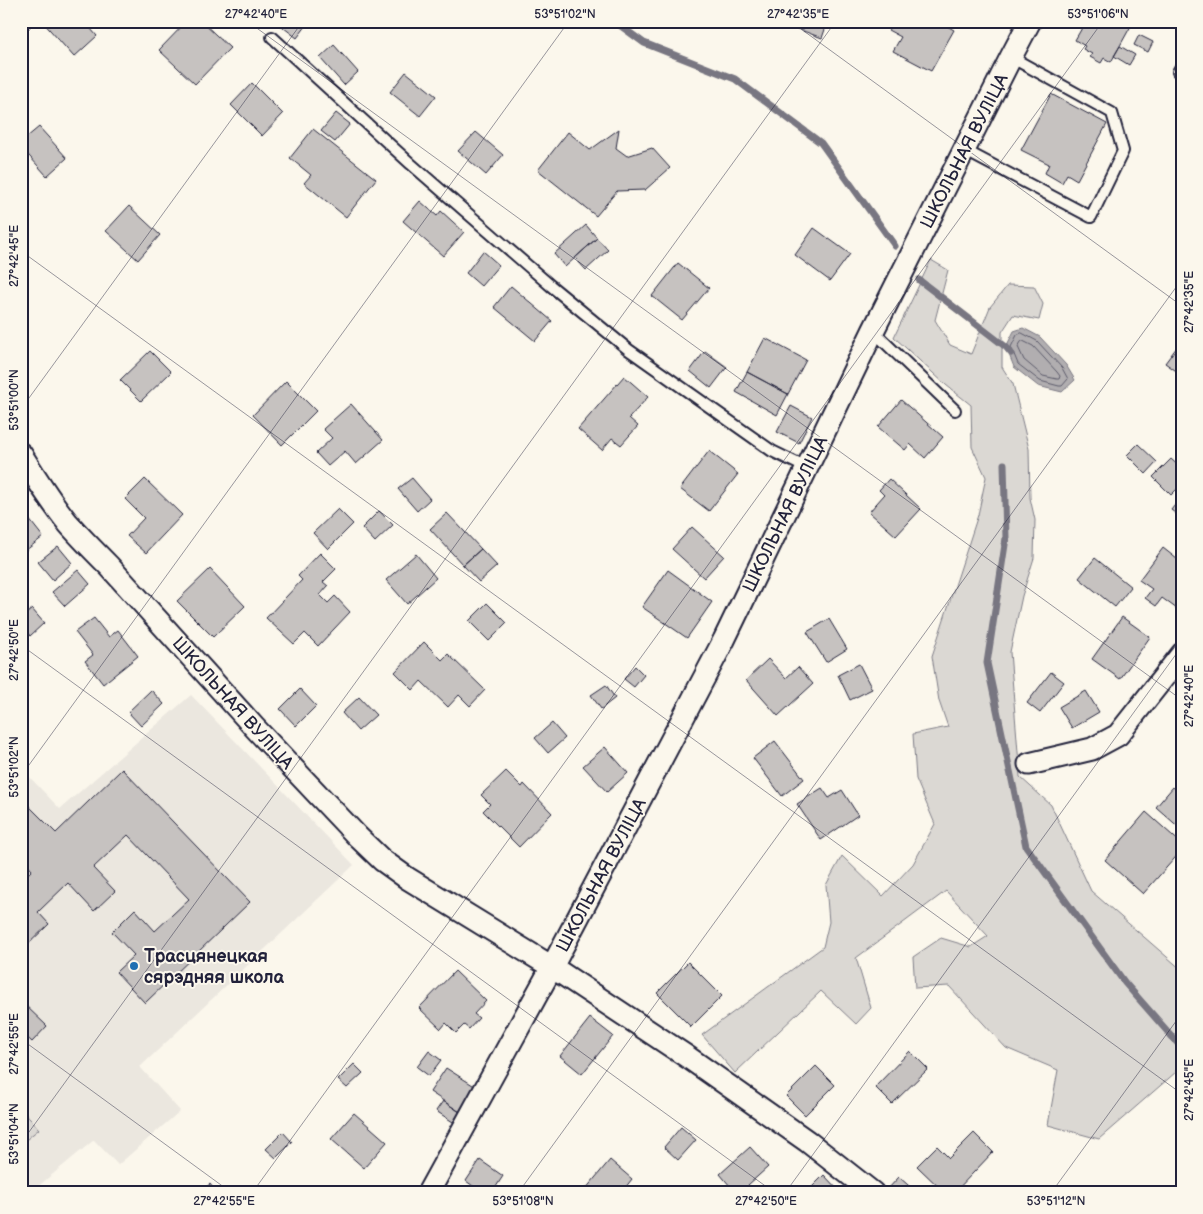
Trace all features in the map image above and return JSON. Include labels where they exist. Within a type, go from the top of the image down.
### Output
[{"type":"street","name":"ШКОЛЬНАЯ ВУЛІЦА","points":[[552,967],[724,640],[874,331],[1030,21]]},
{"type":"street","name":"ШКОЛЬНАЯ ВУЛІЦА","points":[[21,454],[67,522],[255,728],[382,860],[407,878],[552,967],[689,1058],[807,1141],[873,1193]]},
{"type":"street","points":[[1029,764],[1092,749],[1118,735],[1182,654]]},
{"type":"street","points":[[428,1193],[552,967]]},
{"type":"lane","points":[[272,37],[411,164],[551,286],[629,350],[772,451],[807,468]]},
{"type":"lane","points":[[964,150],[1090,217],[1123,151],[1112,113],[1011,57]]},
{"type":"lane","points":[[874,331],[955,410]]},
{"type":"shaded area","points":[[931,260],[948,270],[935,320],[950,345],[971,354],[990,307],[1008,285],[1034,286],[1043,304],[1039,320],[1013,315],[1002,332],[1002,367],[1013,384],[1029,449],[1030,498],[1035,520],[1034,558],[1022,596],[1010,652],[1020,777],[1051,805],[1091,891],[1182,970],[1182,1062],[1176,1072],[1099,1139],[1048,1125],[1058,1070],[1006,1048],[949,986],[915,988],[913,957],[941,938],[971,947],[988,936],[946,891],[856,958],[871,1008],[856,1024],[821,991],[735,1073],[702,1035],[823,947],[829,922],[826,885],[842,856],[883,896],[913,864],[935,824],[916,779],[913,734],[948,727],[939,701],[932,656],[978,515],[986,477],[972,447],[971,405],[946,385],[894,337]]},
{"type":"shaded area","name":"Трасцянецкая сярэдняя школа","points":[[191,695],[354,865],[140,1067],[180,1111],[118,1165],[94,1140],[30,1193],[21,1193],[21,768],[60,809]]},
{"type":"shaded area","points":[[21,1109],[39,1129],[21,1144]]},
{"type":"water","points":[[1023,328],[1040,337],[1066,365],[1075,380],[1062,392],[1038,386],[1014,367],[1006,347],[1014,331]]},
{"type":"building","points":[[42,21],[84,21],[97,36],[74,57]]},
{"type":"building","points":[[187,21],[201,21],[230,48],[195,84],[159,50]]},
{"type":"building","points":[[275,21],[310,21],[297,38]]},
{"type":"building","points":[[788,21],[828,21],[822,38],[787,25]]},
{"type":"building","points":[[893,21],[940,21],[954,30],[931,71],[893,51],[901,37],[888,30]]},
{"type":"building","points":[[1086,21],[1128,21],[1132,24],[1111,62],[1104,58],[1101,63],[1090,57],[1092,54],[1083,49],[1085,46],[1075,40]]},
{"type":"building","points":[[1139,35],[1153,42],[1148,52],[1134,45]]},
{"type":"building","points":[[334,45],[358,72],[344,85],[320,58]]},
{"type":"building","points":[[1120,46],[1135,55],[1129,65],[1114,56]]},
{"type":"building","points":[[406,72],[436,96],[420,116],[390,92]]},
{"type":"building","points":[[252,83],[283,114],[262,136],[231,105]]},
{"type":"building","points":[[1051,94],[1107,124],[1077,180],[1067,174],[1062,183],[1045,173],[1049,164],[1021,150]]},
{"type":"building","points":[[336,113],[350,124],[335,142],[321,131]]},
{"type":"building","points":[[39,127],[67,158],[47,176],[21,147],[21,142]]},
{"type":"building","points":[[313,129],[376,179],[346,217],[304,183],[311,175],[290,158]]},
{"type":"building","points":[[619,129],[616,148],[627,156],[652,148],[670,168],[645,190],[617,191],[596,216],[538,170],[568,132],[590,150]]},
{"type":"building","points":[[476,132],[503,155],[486,175],[458,151]]},
{"type":"building","points":[[420,201],[437,216],[441,211],[464,232],[443,256],[403,221]]},
{"type":"building","points":[[129,206],[160,235],[138,260],[106,231]]},
{"type":"building","points":[[586,225],[597,238],[565,267],[554,254]]},
{"type":"building","points":[[814,228],[850,254],[830,281],[795,255]]},
{"type":"building","points":[[597,238],[608,250],[586,270],[575,258]]},
{"type":"building","points":[[483,251],[499,265],[481,286],[466,273]]},
{"type":"building","points":[[678,263],[709,288],[682,320],[652,296]]},
{"type":"building","points":[[511,286],[552,321],[535,341],[494,307]]},
{"type":"building","points":[[765,338],[806,360],[788,394],[747,372]]},
{"type":"building","points":[[1177,347],[1182,350],[1182,375],[1165,363]]},
{"type":"building","points":[[150,351],[171,372],[141,401],[120,380]]},
{"type":"building","points":[[705,351],[727,367],[711,388],[690,371]]},
{"type":"building","points":[[747,372],[788,394],[777,415],[736,392]]},
{"type":"building","points":[[624,376],[648,397],[629,418],[638,426],[621,445],[612,438],[602,450],[578,429]]},
{"type":"building","points":[[286,381],[316,411],[282,445],[253,415]]},
{"type":"building","points":[[901,400],[943,437],[925,458],[910,444],[905,450],[878,427]]},
{"type":"building","points":[[351,404],[383,440],[356,464],[345,451],[328,466],[316,453],[332,438],[323,429]]},
{"type":"building","points":[[791,406],[812,417],[799,443],[777,432]]},
{"type":"building","points":[[1138,444],[1157,462],[1146,474],[1127,455]]},
{"type":"building","points":[[709,451],[738,474],[709,511],[680,489]]},
{"type":"building","points":[[1171,459],[1182,469],[1182,484],[1171,495],[1153,477]]},
{"type":"building","points":[[412,478],[430,499],[417,511],[398,489]]},
{"type":"building","points":[[145,479],[182,515],[146,553],[127,536],[144,518],[125,499]]},
{"type":"building","points":[[889,479],[921,509],[896,536],[869,512],[884,495],[879,490]]},
{"type":"building","points":[[1182,496],[1182,518],[1171,510]]},
{"type":"building","points":[[21,509],[43,537],[21,554]]},
{"type":"building","points":[[338,509],[353,524],[328,549],[313,533]]},
{"type":"building","points":[[379,511],[393,525],[375,542],[362,528]]},
{"type":"building","points":[[447,513],[481,549],[463,565],[430,529]]},
{"type":"building","points":[[1182,523],[1182,535],[1176,530]]},
{"type":"building","points":[[692,527],[724,556],[704,578],[672,549]]},
{"type":"building","points":[[58,546],[72,563],[53,580],[38,562]]},
{"type":"building","points":[[1163,548],[1182,563],[1182,602],[1177,609],[1162,598],[1156,606],[1145,598],[1152,589],[1139,580]]},
{"type":"building","points":[[481,549],[497,566],[479,582],[463,565]]},
{"type":"building","points":[[320,553],[336,569],[323,582],[328,586],[320,595],[328,603],[335,596],[350,612],[318,646],[305,633],[294,644],[266,618],[302,580],[298,576]]},
{"type":"building","points":[[416,554],[436,578],[407,604],[386,580]]},
{"type":"building","points":[[1095,558],[1131,587],[1115,607],[1079,578]]},
{"type":"building","points":[[210,569],[245,606],[213,637],[177,601]]},
{"type":"building","points":[[78,570],[90,584],[65,606],[52,592]]},
{"type":"building","points":[[668,570],[712,602],[687,638],[642,607]]},
{"type":"building","points":[[487,603],[507,623],[489,641],[469,621]]},
{"type":"building","points":[[32,609],[44,623],[30,636],[21,625],[21,618]]},
{"type":"building","points":[[1122,617],[1150,637],[1120,679],[1092,659]]},
{"type":"building","points":[[94,618],[109,637],[118,630],[138,656],[103,684],[85,661],[93,655],[75,632]]},
{"type":"building","points":[[829,619],[847,649],[826,662],[807,632]]},
{"type":"building","points":[[424,642],[442,660],[448,654],[485,690],[470,706],[459,695],[448,707],[421,681],[413,690],[395,672]]},
{"type":"building","points":[[768,659],[786,678],[798,667],[813,684],[778,716],[746,680]]},
{"type":"building","points":[[859,664],[872,689],[850,700],[838,675]]},
{"type":"building","points":[[635,666],[644,675],[634,687],[624,679]]},
{"type":"building","points":[[1051,672],[1064,682],[1040,713],[1027,703]]},
{"type":"building","points":[[606,685],[615,698],[601,709],[591,695]]},
{"type":"building","points":[[300,689],[316,706],[296,726],[280,709]]},
{"type":"building","points":[[151,690],[164,704],[141,726],[128,712]]},
{"type":"building","points":[[1086,691],[1099,712],[1072,728],[1059,707]]},
{"type":"building","points":[[359,697],[376,715],[358,731],[342,713]]},
{"type":"building","points":[[552,723],[565,738],[548,753],[535,738]]},
{"type":"building","points":[[775,741],[804,779],[782,796],[753,758]]},
{"type":"building","points":[[605,747],[628,773],[607,792],[583,766]]},
{"type":"building","points":[[122,769],[250,902],[145,1003],[116,972],[134,955],[112,932],[135,909],[155,931],[189,899],[128,835],[93,868],[115,891],[94,911],[68,883],[38,912],[49,924],[21,951],[21,881],[32,870],[21,858],[21,798],[56,833]]},
{"type":"building","points":[[506,771],[522,787],[524,784],[552,813],[519,847],[483,811],[490,804],[481,795]]},
{"type":"building","points":[[1173,787],[1182,795],[1182,830],[1156,807]]},
{"type":"building","points":[[822,788],[829,798],[842,790],[858,815],[821,840],[797,804]]},
{"type":"building","points":[[1146,812],[1182,844],[1182,850],[1143,894],[1105,860]]},
{"type":"building","points":[[688,962],[722,996],[691,1027],[657,993]]},
{"type":"building","points":[[455,971],[486,1001],[474,1014],[479,1018],[469,1029],[464,1025],[456,1033],[446,1023],[441,1029],[419,1008]]},
{"type":"building","points":[[25,1005],[47,1026],[32,1042],[21,1032],[21,1009]]},
{"type":"building","points":[[590,1018],[613,1036],[582,1074],[560,1056]]},
{"type":"building","points":[[429,1051],[441,1060],[429,1076],[417,1067]]},
{"type":"building","points":[[910,1051],[928,1069],[892,1104],[875,1087]]},
{"type":"building","points":[[354,1064],[363,1073],[347,1088],[338,1080]]},
{"type":"building","points":[[816,1066],[835,1085],[805,1115],[786,1096]]},
{"type":"building","points":[[446,1068],[476,1087],[460,1112],[430,1092]]},
{"type":"building","points":[[443,1101],[460,1112],[453,1122],[436,1111]]},
{"type":"building","points":[[354,1113],[387,1142],[364,1168],[331,1139]]},
{"type":"building","points":[[681,1127],[696,1140],[678,1160],[664,1147]]},
{"type":"building","points":[[283,1132],[292,1142],[276,1158],[266,1149]]},
{"type":"building","points":[[974,1133],[993,1152],[954,1193],[945,1193],[917,1166],[937,1146],[949,1158]]},
{"type":"building","points":[[750,1147],[768,1167],[748,1185],[755,1193],[733,1193],[735,1192],[720,1174]]},
{"type":"building","points":[[480,1160],[503,1176],[492,1193],[483,1193],[466,1181]]},
{"type":"building","points":[[610,1160],[632,1179],[621,1193],[588,1193],[585,1190]]},
{"type":"building","points":[[824,1175],[841,1193],[806,1193]]},
{"type":"building","points":[[899,1177],[917,1193],[890,1193],[887,1190]]},
{"type":"building","points":[[210,1184],[217,1193],[199,1193]]},
{"type":"waterway","points":[[614,21],[644,43],[735,79],[821,143],[895,246]]},
{"type":"waterway","points":[[919,280],[1006,347],[1011,353]]},
{"type":"waterway","points":[[1004,464],[1006,538],[987,663],[1026,846],[1125,983],[1182,1048]]},
{"type":"place","name":"Трасцянецкая сярэдняя школа","points":[[134,966]]}]
